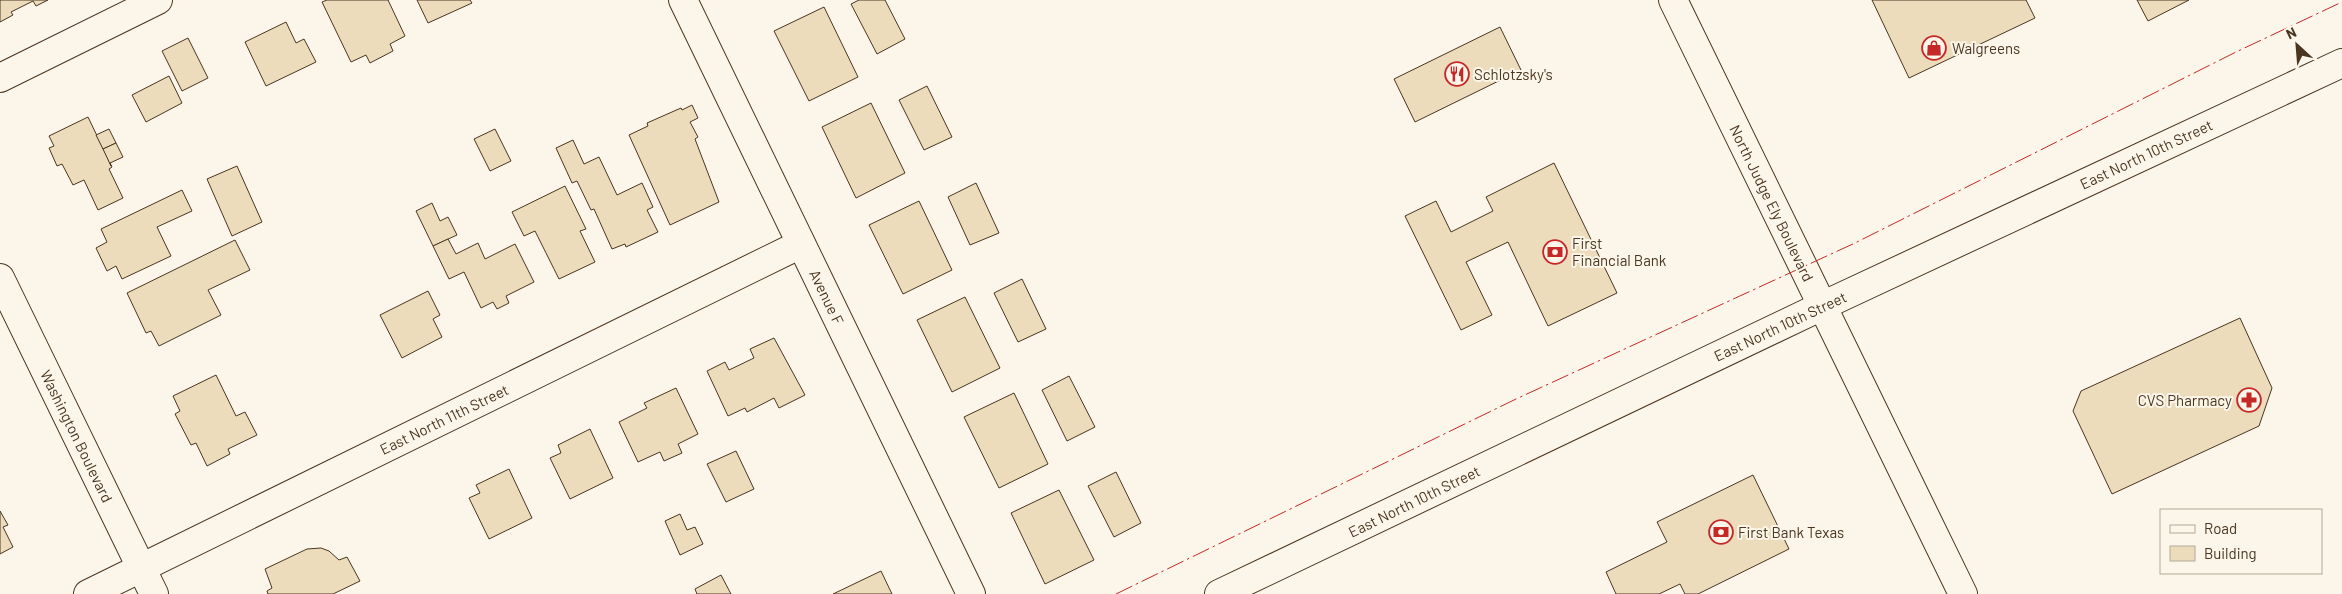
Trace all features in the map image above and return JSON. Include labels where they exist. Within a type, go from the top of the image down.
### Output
[{"type":"street","points":[[0,78],[158,0]]},
{"type":"street","name":"Avenue F","points":[[683,0],[971,594]]},
{"type":"street","name":"North Judge Ely Boulevard","points":[[1673,0],[1963,594]]},
{"type":"street","name":"East North 10th Street","points":[[1219,594],[1822,306],[2342,63]]},
{"type":"street","name":"East North 11th Street","points":[[88,594],[801,244]]},
{"type":"street","name":"Washington Boulevard","points":[[0,278],[154,594]]},
{"type":"building","points":[[0,0],[48,0],[36,6],[33,1],[11,12],[13,15],[0,22]]},
{"type":"building","points":[[327,0],[388,0],[405,36],[390,44],[393,51],[370,63],[366,55],[351,62],[322,2]]},
{"type":"building","points":[[417,0],[470,0],[472,3],[428,23]]},
{"type":"building","points":[[859,0],[885,0],[905,39],[877,54],[851,4]]},
{"type":"building","name":"Walgreens","points":[[1872,0],[2026,0],[2035,18],[1909,78]]},
{"type":"building","points":[[2137,0],[2189,0],[2148,21]]},
{"type":"building","points":[[824,7],[858,77],[809,101],[774,31]]},
{"type":"building","points":[[286,22],[296,43],[304,39],[316,62],[266,86],[245,42]]},
{"type":"building","name":"Schlotzsky's","points":[[1500,27],[1521,70],[1415,122],[1394,79]]},
{"type":"building","points":[[188,38],[208,78],[182,91],[162,51]]},
{"type":"building","points":[[169,76],[182,103],[146,122],[132,95]]},
{"type":"building","points":[[927,86],[952,137],[924,150],[899,100]]},
{"type":"building","points":[[871,103],[905,173],[856,198],[822,127]]},
{"type":"building","points":[[692,105],[698,118],[690,122],[698,137],[695,139],[719,202],[670,225],[629,135],[648,126],[647,123]]},
{"type":"building","points":[[88,117],[112,167],[109,169],[123,198],[98,210],[84,180],[73,185],[62,164],[57,166],[49,148],[54,146],[49,136]]},
{"type":"building","points":[[109,129],[116,143],[103,149],[96,135]]},
{"type":"building","points":[[495,129],[511,161],[490,171],[474,139]]},
{"type":"building","points":[[573,140],[584,164],[599,157],[617,195],[642,183],[653,207],[647,210],[658,232],[626,247],[625,244],[612,249],[594,209],[591,210],[577,181],[572,183],[556,148]]},
{"type":"building","points":[[116,143],[123,157],[110,163],[111,166],[103,149]]},
{"type":"building","name":"First Financial Bank","points":[[1554,163],[1617,293],[1548,326],[1508,242],[1466,262],[1492,315],[1461,330],[1405,216],[1436,201],[1451,232],[1493,211],[1486,197]]},
{"type":"building","points":[[237,166],[262,222],[232,236],[207,179]]},
{"type":"building","points":[[976,183],[999,233],[970,245],[948,197]]},
{"type":"building","points":[[565,186],[586,229],[580,231],[595,262],[559,279],[535,231],[524,236],[512,212]]},
{"type":"building","points":[[182,190],[192,211],[157,227],[171,256],[122,279],[116,266],[107,271],[96,248],[107,242],[101,229]]},
{"type":"building","points":[[919,201],[952,270],[903,294],[869,225]]},
{"type":"building","points":[[432,203],[440,221],[448,217],[457,235],[433,246],[416,211]]},
{"type":"building","points":[[448,239],[456,254],[478,243],[485,259],[515,244],[534,282],[506,296],[509,303],[497,309],[493,302],[481,308],[464,272],[449,279],[433,246]]},
{"type":"building","points":[[235,240],[250,270],[208,290],[221,315],[159,346],[151,331],[146,333],[127,293]]},
{"type":"building","points":[[1022,279],[1046,329],[1018,342],[994,293]]},
{"type":"building","points":[[428,291],[440,315],[433,319],[442,337],[402,358],[380,315]]},
{"type":"building","points":[[965,297],[1000,368],[952,392],[917,320]]},
{"type":"building","name":"CVS Pharmacy","points":[[2240,318],[2272,388],[2259,426],[2112,494],[2073,411],[2081,391]]},
{"type":"building","points":[[774,338],[805,395],[779,408],[774,398],[747,412],[745,408],[728,416],[707,371],[725,362],[729,370],[754,358],[750,349]]},
{"type":"building","points":[[216,375],[236,416],[245,412],[257,435],[228,449],[230,454],[207,466],[196,443],[191,445],[175,414],[180,411],[173,396]]},
{"type":"building","points":[[1069,376],[1095,427],[1067,441],[1042,390]]},
{"type":"building","points":[[676,388],[698,434],[678,444],[682,453],[664,461],[660,452],[638,462],[619,422],[647,408],[644,403]]},
{"type":"building","points":[[1014,393],[1048,464],[999,488],[964,417]]},
{"type":"building","points":[[590,429],[613,478],[570,499],[550,458],[561,453],[558,445]]},
{"type":"building","points":[[736,451],[754,489],[726,502],[707,464]]},
{"type":"building","points":[[509,469],[532,518],[489,539],[469,498],[480,493],[476,485]]},
{"type":"building","points":[[1116,472],[1141,523],[1114,537],[1088,486]]},
{"type":"building","name":"First Bank Texas","points":[[1753,475],[1789,549],[1698,594],[1685,594],[1680,584],[1659,594],[1616,594],[1606,572],[1667,542],[1657,522]]},
{"type":"building","points":[[1059,490],[1094,560],[1045,584],[1011,513]]},
{"type":"building","points":[[0,511],[8,525],[3,527],[13,547],[0,554]]},
{"type":"building","points":[[680,514],[687,530],[695,527],[703,544],[680,555],[665,521]]},
{"type":"building","points":[[321,548],[329,551],[339,560],[347,557],[360,581],[333,594],[268,594],[267,591],[272,588],[265,569],[307,549]]},
{"type":"building","points":[[881,571],[892,594],[833,594]]},
{"type":"building","points":[[721,575],[731,594],[697,594],[695,589]]},
{"type":"power","points":[[1116,594],[1516,399],[1855,243],[2236,52],[2342,2]]},
{"type":"place","name":"Walgreens","points":[[1934,48]]},
{"type":"place","name":"Schlotzsky's","points":[[1457,74]]},
{"type":"place","name":"First Financial Bank","points":[[1555,252]]},
{"type":"place","name":"CVS Pharmacy","points":[[2249,400]]},
{"type":"place","name":"First Bank Texas","points":[[1721,532]]}]
